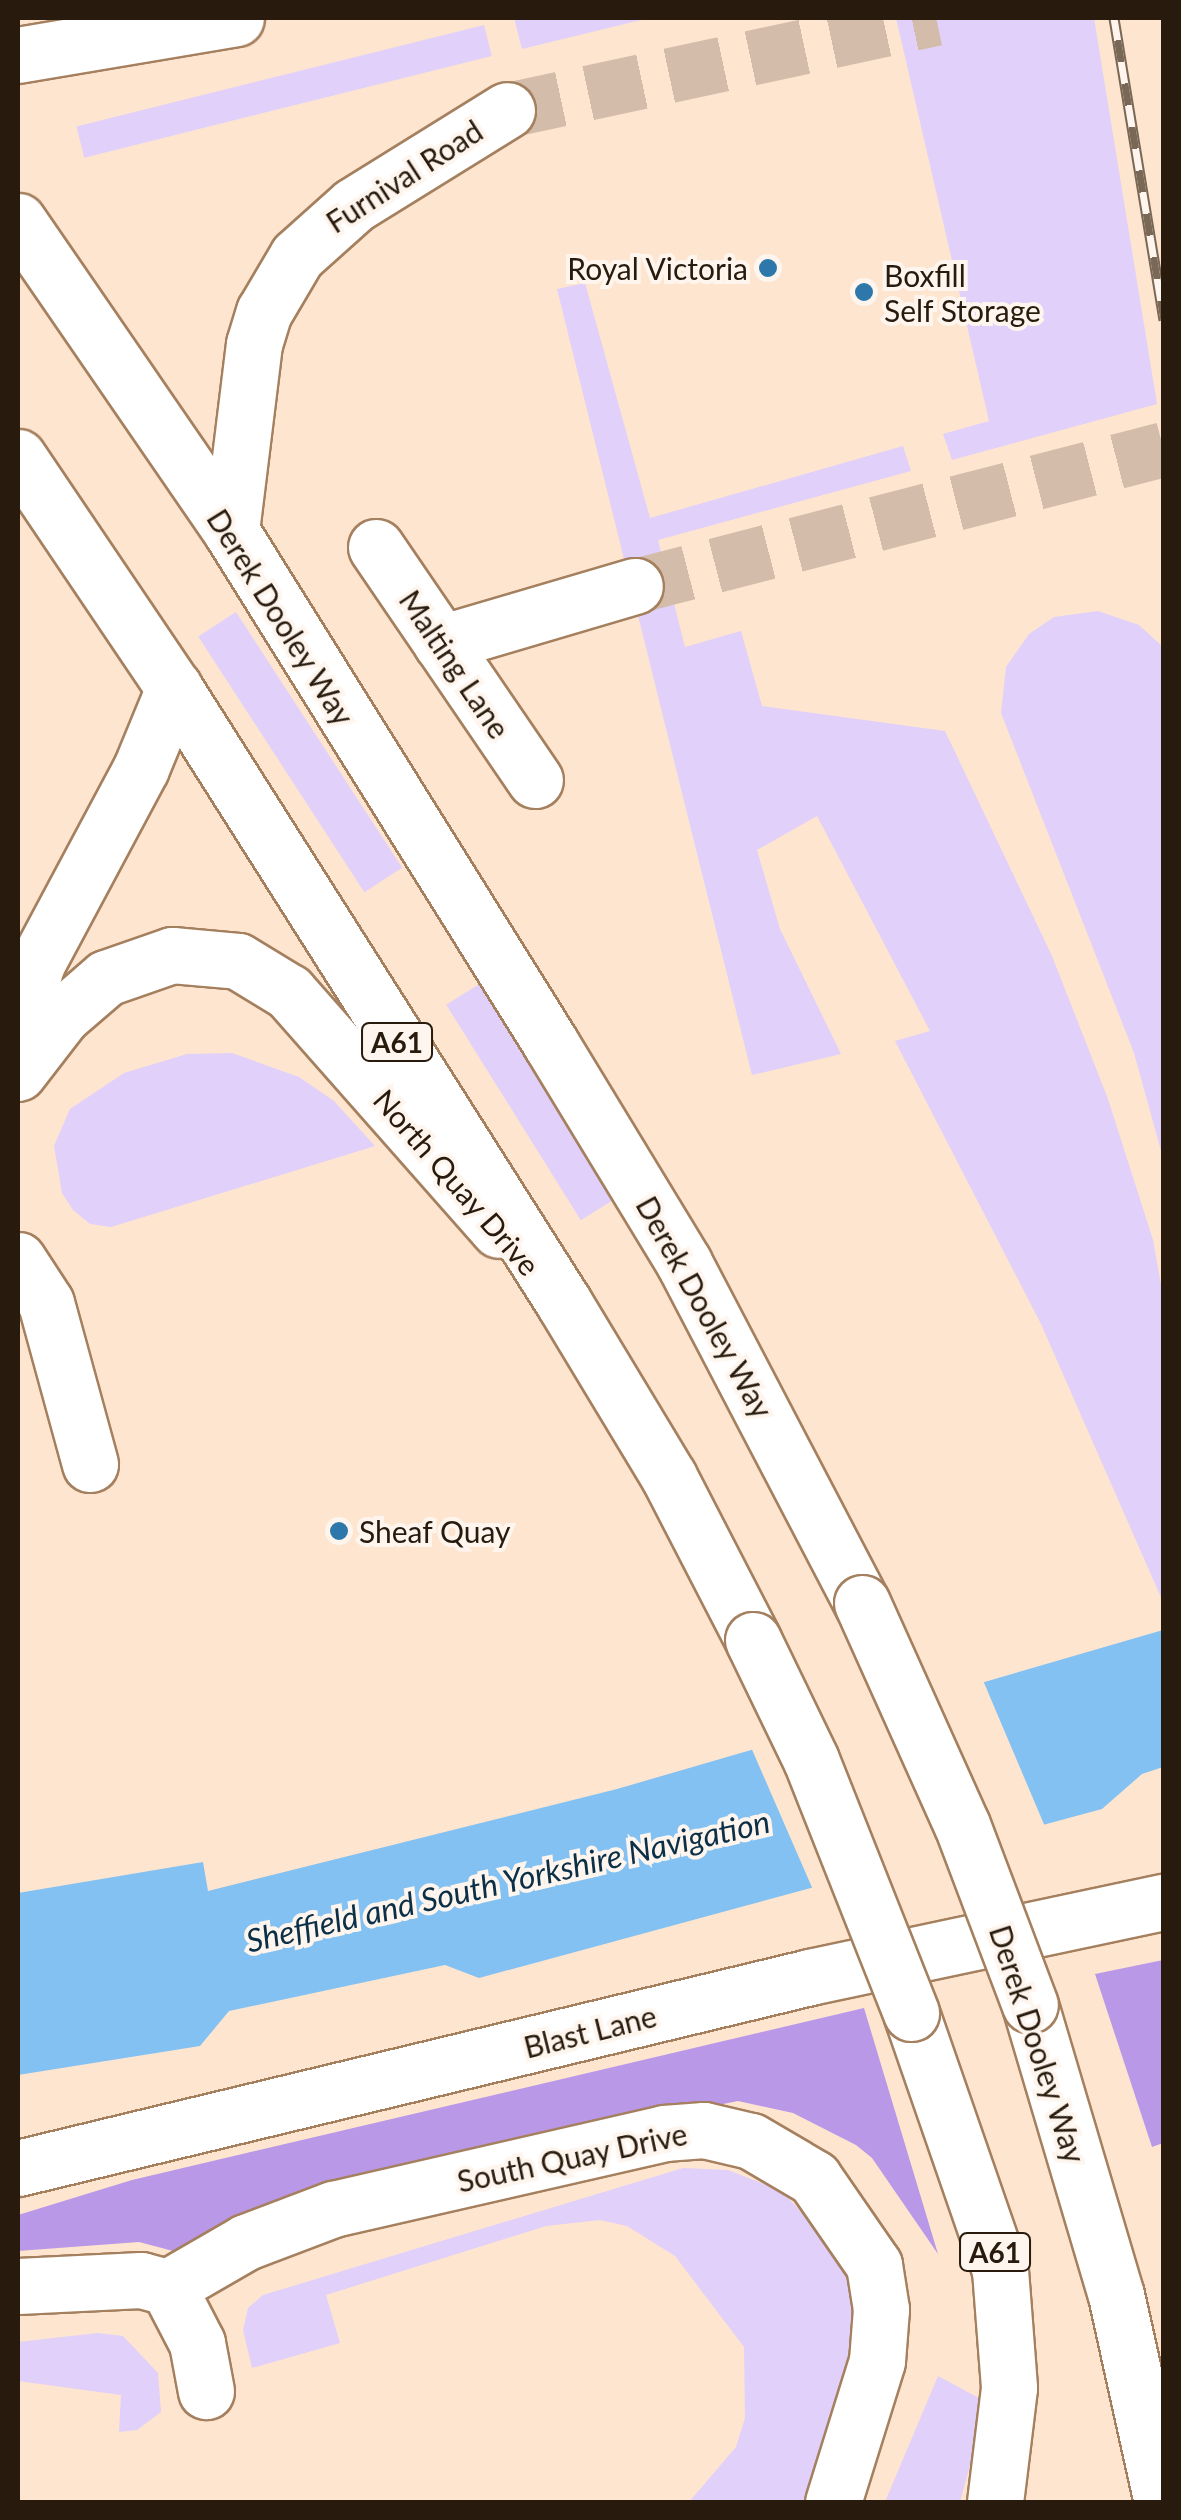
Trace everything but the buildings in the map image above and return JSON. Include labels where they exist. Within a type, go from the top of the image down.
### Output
[{"type":"main road","points":[[18,55],[236,18]]},
{"type":"main road","name":"Furnival Road","points":[[231,532],[254,344],[297,256],[354,205],[507,110]]},
{"type":"main road","name":"Derek Dooley Way","points":[[18,222],[231,532],[684,1262],[862,1602],[962,1825],[1030,2005],[1116,2295],[1162,2502]]},
{"type":"main road","name":"A61","points":[[18,458],[174,688],[669,1476],[811,1760],[912,2014],[1000,2270],[1009,2388],[995,2502]]},
{"type":"main road","name":"Malting Lane","points":[[376,548],[535,780]]},
{"type":"main road","points":[[441,643],[634,586]]},
{"type":"main road","points":[[18,1025],[37,962],[141,768],[174,688]]},
{"type":"main road","name":"North Quay Drive","points":[[18,1073],[81,997],[126,968],[195,954],[254,967],[289,992],[564,1304]]},
{"type":"main road","points":[[18,1260],[46,1304],[90,1464]]},
{"type":"main road","name":"Blast Lane","points":[[18,2168],[810,1977],[1164,1902]]},
{"type":"main road","name":"South Quay Drive","points":[[168,2287],[246,2242],[333,2210],[664,2134],[704,2130],[751,2141],[814,2178],[874,2264],[882,2309],[878,2361],[833,2502]]},
{"type":"main road","points":[[18,2286],[141,2280],[168,2287],[197,2343],[206,2391]]},
{"type":"shaded area","points":[[514,18],[644,18],[645,19],[522,49]]},
{"type":"shaded area","points":[[896,18],[1094,18],[1157,404],[952,460],[943,434],[989,421]]},
{"type":"shaded area","points":[[484,25],[492,56],[84,158],[76,127]]},
{"type":"shaded area","points":[[585,283],[650,518],[903,446],[911,471],[658,540],[685,647],[741,631],[762,706],[945,731],[1052,956],[1108,1099],[1153,1240],[1163,1296],[1163,1602],[1041,1324],[895,1041],[930,1031],[817,816],[757,850],[780,929],[841,1054],[752,1075],[557,289]]},
{"type":"shaded area","points":[[1098,611],[1139,625],[1163,647],[1163,1158],[1134,1053],[1001,713],[1006,667],[1029,634],[1054,617]]},
{"type":"shaded area","points":[[236,612],[402,868],[364,892],[198,637]]},
{"type":"shaded area","points":[[481,983],[616,1198],[581,1220],[446,1005]]},
{"type":"shaded area","points":[[232,1053],[299,1077],[334,1101],[375,1146],[111,1227],[90,1224],[73,1210],[62,1193],[54,1146],[70,1109],[124,1073],[187,1054]]},
{"type":"shaded area","points":[[1163,1960],[1163,2143],[1152,2147],[1095,1974]]},
{"type":"shaded area","points":[[864,2008],[938,2254],[872,2158],[856,2145],[793,2113],[738,2101],[389,2172],[177,2252],[139,2242],[18,2251],[18,2215],[132,2180]]},
{"type":"shaded area","points":[[683,2168],[728,2170],[782,2191],[838,2253],[850,2281],[856,2321],[848,2357],[861,2363],[807,2502],[689,2502],[736,2447],[745,2418],[744,2347],[675,2256],[627,2226],[600,2220],[546,2226],[326,2295],[340,2343],[252,2368],[243,2330],[248,2308],[263,2295]]},
{"type":"shaded area","points":[[98,2333],[123,2336],[158,2373],[161,2412],[137,2430],[119,2432],[121,2395],[18,2381],[18,2342]]},
{"type":"shaded area","points":[[938,2376],[979,2398],[977,2439],[960,2502],[885,2502]]},
{"type":"water","name":"Sheffield and South Yorkshire Navigation","points":[[1163,1630],[1163,1767],[1142,1774],[1102,1809],[479,1978],[445,1965],[229,2011],[200,2046],[18,2075],[18,1893],[203,1862],[208,1891],[617,1789]]},
{"type":"pier","points":[[982,1678],[1046,1829],[814,1892],[750,1745]]},
{"type":"tunnel","points":[[507,110],[936,18]]},
{"type":"tunnel","points":[[635,586],[1164,449]]},
{"type":"railway","points":[[1114,18],[1164,320]]},
{"type":"place","name":"Royal Victoria","points":[[768,268]]},
{"type":"place","name":"Boxfill Self Storage","points":[[864,292]]},
{"type":"place","name":"Sheaf Quay","points":[[339,1531]]}]
